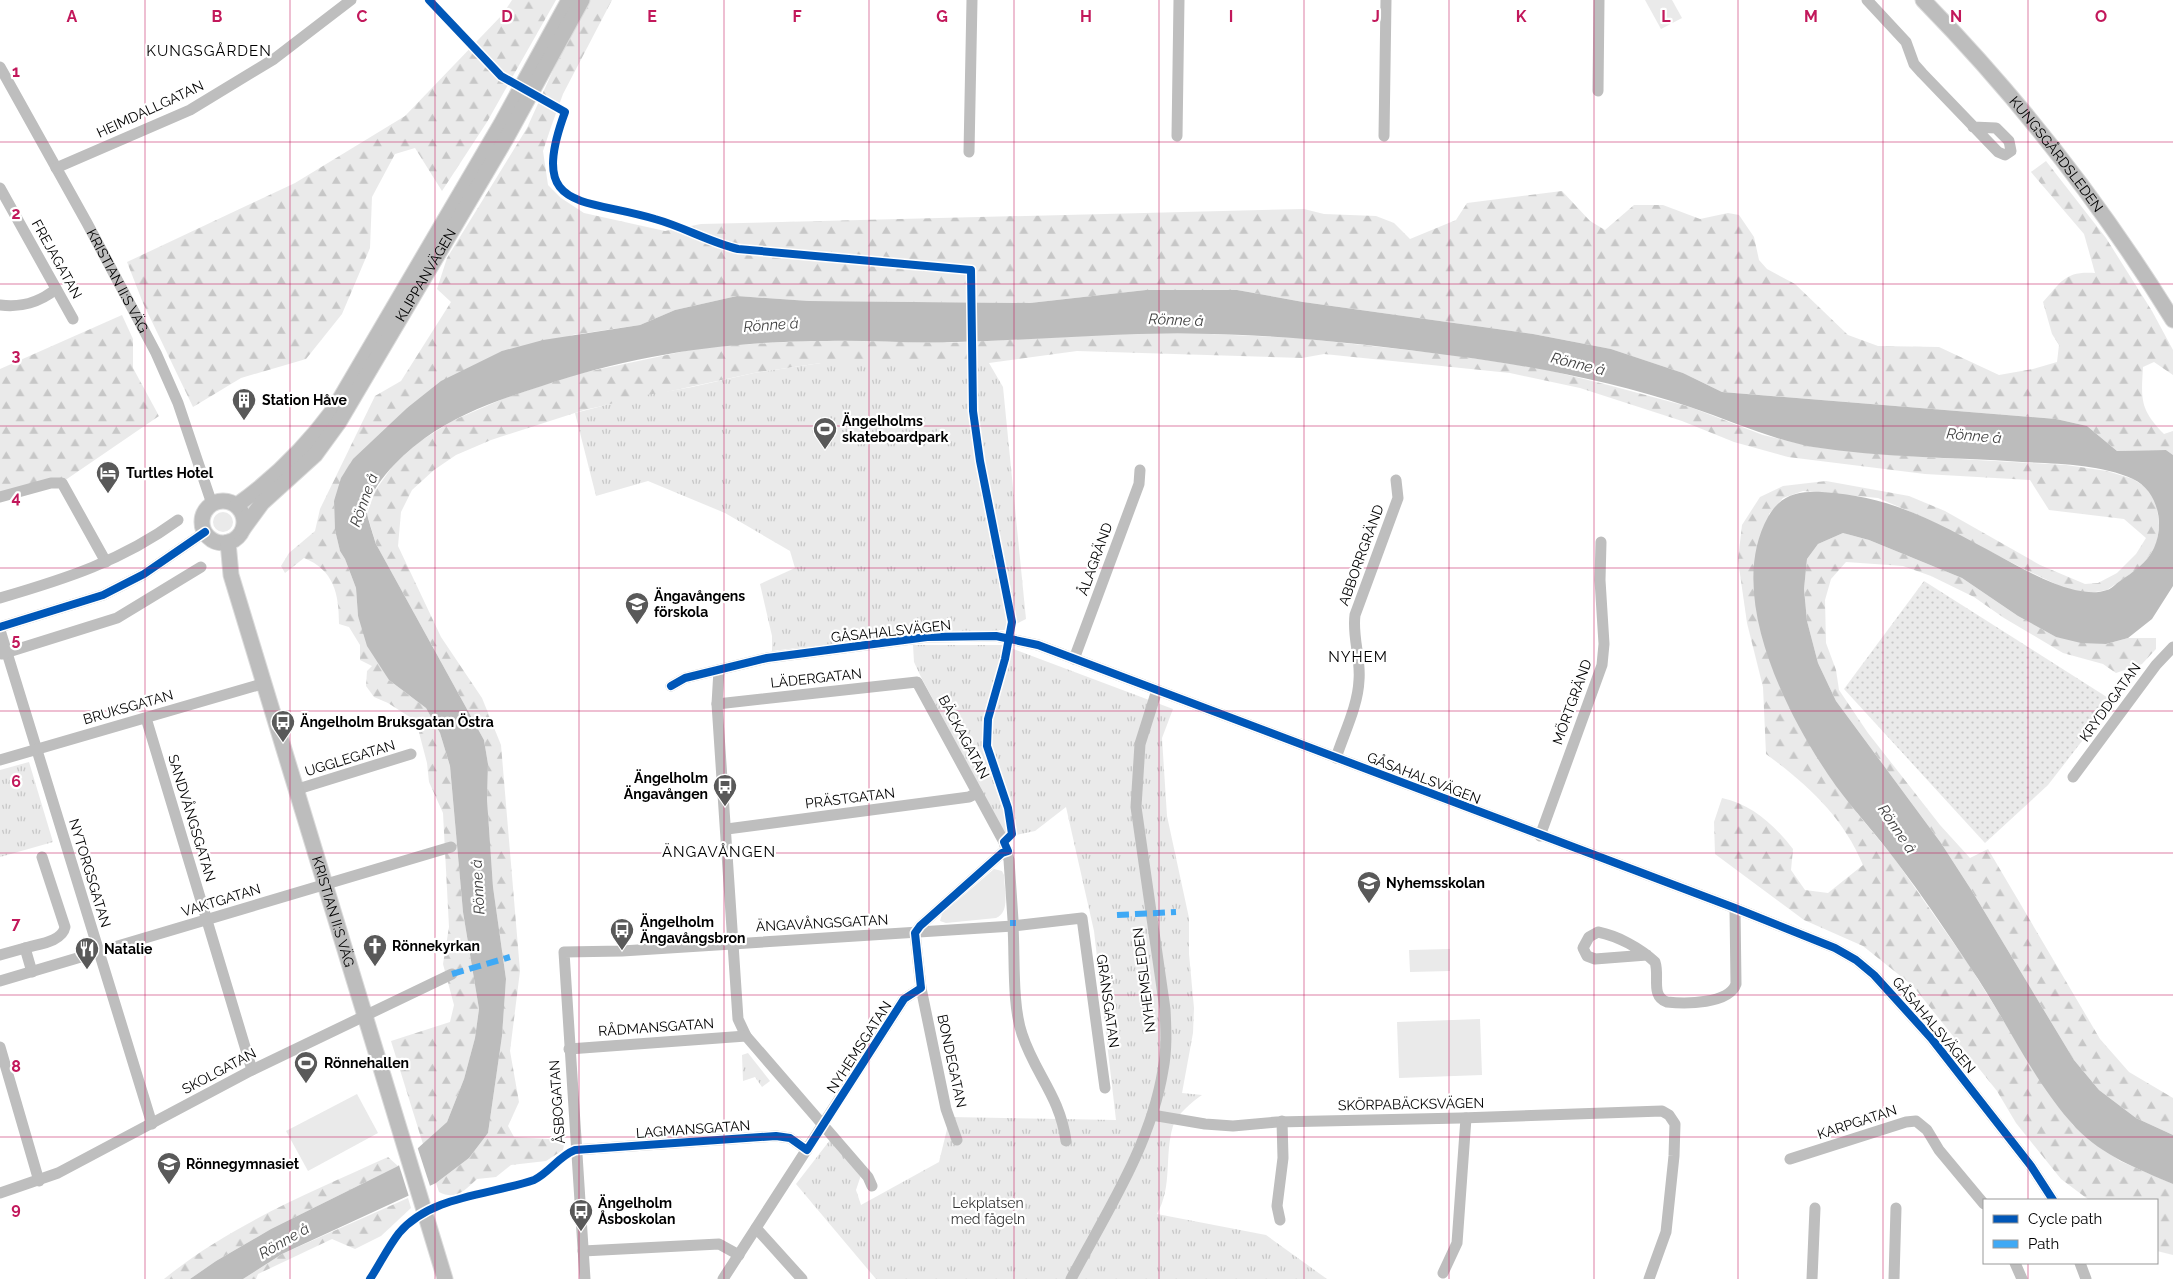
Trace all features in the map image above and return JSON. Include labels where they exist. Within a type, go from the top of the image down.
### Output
[{"type":"main road","name":"KLIPPANVÄGEN","points":[[237,505],[286,465],[310,441],[334,409],[501,124],[569,0]]},
{"type":"main road","name":"KLIPPANVÄGEN","points":[[228,542],[237,538],[262,503],[315,454],[339,422],[502,145],[582,0]]},
{"type":"main road","name":"KUNGSGÅRDSLEDEN","points":[[1923,0],[1995,76],[2030,118],[2110,223],[2173,320]]},
{"type":"main road","points":[[228,542],[212,540],[205,532],[203,517],[212,504],[222,501],[237,505],[244,519],[243,529]]},
{"type":"main road","name":"KRISTIAN II:S VÄG","points":[[228,542],[231,575],[298,789],[446,1279]]},
{"type":"street","name":"HEIMDALLGATAN","points":[[56,168],[190,110],[274,59],[351,0]]},
{"type":"street","points":[[969,152],[972,0]]},
{"type":"street","points":[[1177,136],[1179,0]]},
{"type":"street","points":[[1384,136],[1386,0]]},
{"type":"street","points":[[1598,91],[1599,0]]},
{"type":"street","points":[[1867,0],[1906,42],[1914,64],[1922,74],[1973,127]]},
{"type":"street","name":"KRISTIAN II:S VÄG","points":[[0,67],[156,354],[178,403],[212,504]]},
{"type":"street","name":"FREJAGATAN","points":[[0,188],[73,319]]},
{"type":"street","points":[[0,305],[20,306],[56,289]]},
{"type":"street","name":"ÅLAGRÄND","points":[[1074,659],[1139,484],[1140,470]]},
{"type":"street","name":"ABBORRGRÄND","points":[[1336,758],[1359,687],[1359,668],[1354,626],[1355,615],[1398,498],[1396,480]]},
{"type":"street","points":[[0,497],[51,483],[62,483],[106,562]]},
{"type":"street","points":[[0,598],[77,575],[144,543],[178,520]]},
{"type":"street","points":[[0,629],[103,595],[144,574],[189,545],[205,532]]},
{"type":"street","name":"MÖRTGRÄND","points":[[1540,836],[1602,665],[1604,644],[1600,580],[1601,542]]},
{"type":"street","points":[[4,654],[117,618],[201,567]]},
{"type":"street","name":"NYTORGSGATAN","points":[[0,629],[4,654],[38,749],[98,952],[152,1124]]},
{"type":"street","name":"GÅSAHALSVÄGEN","points":[[671,686],[685,678],[767,658],[927,638],[980,635],[1010,637],[1074,659],[1735,908],[1835,948],[1856,960],[1874,975],[1931,1038],[2031,1166],[2052,1199]]},
{"type":"street","name":"KRYDDGATAN","points":[[2073,777],[2156,665],[2173,647]]},
{"type":"street","points":[[719,670],[717,704],[727,829],[738,1019],[746,1036],[825,1124],[868,1177],[872,1186]]},
{"type":"street","name":"LÄDERGATAN","points":[[717,704],[917,682]]},
{"type":"street","name":"BÄCKAGATAN","points":[[917,682],[1008,851],[1020,1027],[1029,1053],[1057,1103],[1066,1141]]},
{"type":"street","name":"BRUKSGATAN","points":[[0,760],[265,683]]},
{"type":"street","name":"NYHEMSLEDEN","points":[[1071,1279],[1134,1160],[1152,1115],[1164,1069],[1165,1009],[1136,807],[1140,744],[1157,690]]},
{"type":"street","name":"SANDVÅNGSGATAN","points":[[146,718],[252,1070]]},
{"type":"street","name":"UGGLEGATAN","points":[[298,789],[411,754]]},
{"type":"street","name":"PRÄSTGATAN","points":[[727,829],[969,797],[977,793]]},
{"type":"street","name":"VAKTGATAN","points":[[0,981],[452,847]]},
{"type":"street","points":[[921,988],[915,933],[1002,853],[1008,851]]},
{"type":"street","points":[[0,955],[57,938],[64,932],[65,927],[42,857]]},
{"type":"street","points":[[1647,954],[1595,959],[1587,956],[1583,948],[1590,935],[1600,932],[1634,946],[1647,954],[1656,964],[1658,996],[1664,1001],[1720,999],[1733,990],[1736,984],[1735,908]]},
{"type":"street","name":"ÄNGAVÅNGSGATAN","points":[[564,952],[622,951],[915,933],[1082,918]]},
{"type":"street","name":"GRÄNSGATAN","points":[[1082,918],[1105,1088]]},
{"type":"street","points":[[25,948],[32,972]]},
{"type":"street","name":"ÅSBOGATAN","points":[[564,952],[575,1150],[585,1279]]},
{"type":"street","name":"SKOLGATAN","points":[[0,1192],[40,1181],[252,1070],[452,974]]},
{"type":"street","name":"NYHEMSGATAN","points":[[723,1279],[904,1000],[921,988]]},
{"type":"street","name":"BONDEGATAN","points":[[921,988],[946,1109],[957,1140]]},
{"type":"street","points":[[1661,1011],[1676,1002]]},
{"type":"street","name":"RÅDMANSGATAN","points":[[569,1049],[746,1036]]},
{"type":"street","points":[[0,1047],[40,1181]]},
{"type":"street","name":"SKÖRPABÄCKSVÄGEN","points":[[1152,1115],[1224,1126],[1282,1122],[1466,1118],[1653,1110],[1670,1115],[1676,1127],[1670,1212],[1663,1244],[1649,1279]]},
{"type":"street","points":[[1443,1273],[1457,1243],[1466,1118]]},
{"type":"street","name":"KARPGATAN","points":[[1790,1159],[1906,1122],[1916,1121],[1927,1130],[1939,1150],[1983,1203]]},
{"type":"street","points":[[1280,1220],[1277,1206],[1283,1158],[1282,1122]]},
{"type":"street","name":"LAGMANSGATAN","points":[[575,1150],[776,1136],[790,1138],[808,1150]]},
{"type":"street","points":[[1812,1279],[1815,1208]]},
{"type":"street","points":[[1894,1279],[1896,1208]]},
{"type":"street","points":[[756,1228],[802,1279]]},
{"type":"street","points":[[583,1251],[719,1244],[739,1255]]},
{"type":"street","points":[[2015,1264],[2022,1279]]},
{"type":"street","points":[[2080,1264],[2086,1279]]},
{"type":"green space","points":[[512,0],[556,0],[487,122],[442,191],[415,148],[395,154],[372,197],[370,248],[342,314],[306,359],[241,378],[193,407],[143,303],[127,262],[295,183],[405,116],[503,14]]},
{"type":"green space","points":[[588,0],[612,0],[563,94],[551,127],[543,151],[548,185],[561,198],[584,213],[665,231],[701,224],[1304,209],[1324,214],[1376,216],[1394,223],[1410,239],[1456,220],[1467,203],[1562,191],[1590,221],[1605,230],[1634,205],[1663,205],[1700,219],[1728,213],[1739,215],[1754,237],[1759,260],[1767,269],[1795,284],[1848,335],[1878,346],[1939,347],[1999,375],[2033,369],[2057,362],[2059,345],[2052,334],[2043,302],[2060,283],[2070,276],[2095,273],[2084,234],[2031,172],[2046,161],[2106,238],[2152,311],[2173,350],[2173,375],[2154,362],[2143,367],[2142,396],[2146,411],[2156,425],[2164,434],[2173,431],[2173,455],[2166,450],[2117,451],[2087,426],[2056,419],[1722,392],[1683,373],[1611,349],[1533,334],[1303,302],[1237,290],[1146,290],[1030,303],[809,301],[737,296],[675,310],[640,325],[572,335],[407,408],[390,425],[334,501],[335,530],[340,551],[356,588],[358,616],[389,680],[426,708],[440,733],[450,766],[463,912],[479,1009],[475,1038],[464,1079],[447,1122],[423,1144],[391,1041],[450,1022],[454,1005],[443,964],[449,927],[443,813],[429,782],[427,763],[416,721],[388,703],[374,697],[366,686],[367,671],[372,666],[360,660],[360,645],[349,627],[339,624],[336,593],[328,576],[314,563],[304,558],[285,573],[281,566],[289,553],[315,531],[320,509],[375,396],[401,381],[451,302],[437,289],[447,258],[527,128],[573,26]]},
{"type":"green space","points":[[1645,0],[1672,0],[1682,18],[1661,29]]},
{"type":"green space","points":[[122,315],[133,339],[133,368],[159,416],[64,481],[0,494],[0,369]]},
{"type":"green space","points":[[1117,334],[1210,334],[1299,338],[1453,355],[1544,369],[1612,386],[1690,407],[1763,435],[1814,447],[1907,456],[2066,465],[2107,471],[2133,479],[2150,490],[2157,506],[2159,525],[2157,544],[2142,566],[2107,590],[2089,593],[2064,588],[1925,518],[1878,498],[1803,491],[1783,498],[1769,514],[1857,813],[1894,858],[1969,965],[2033,1068],[2073,1125],[2120,1161],[2173,1184],[2173,1255],[2158,1251],[2158,1199],[2088,1199],[2061,1179],[2016,1123],[1997,1091],[1913,986],[1863,946],[1804,920],[1715,854],[1714,822],[1722,798],[1743,805],[1753,811],[1771,824],[1786,840],[1793,849],[1791,870],[1805,890],[1828,893],[1863,865],[1845,832],[1823,803],[1766,754],[1763,687],[1747,623],[1738,560],[1742,525],[1760,497],[1783,486],[1826,481],[1909,496],[1945,511],[2040,565],[2085,584],[2098,583],[2117,573],[2136,554],[2146,538],[2124,519],[2049,510],[2030,480],[1925,474],[1788,457],[1734,442],[1682,421],[1580,388],[1510,373],[1324,354],[1302,358],[1077,351],[989,363],[821,363],[754,373],[584,410],[491,440],[456,455],[434,470],[412,490],[401,512],[398,546],[441,637],[482,698],[501,745],[520,971],[510,1051],[519,1102],[508,1126],[514,1137],[565,1140],[563,1150],[546,1161],[511,1165],[496,1177],[477,1179],[455,1195],[439,1192],[436,1183],[469,1158],[488,1133],[502,1036],[506,979],[493,887],[487,799],[488,764],[484,740],[376,544],[367,514],[375,491],[394,464],[419,442],[452,421],[505,398],[577,374],[704,347],[818,340],[947,343]]},
{"type":"green space","points":[[821,363],[989,363],[1003,387],[1026,619],[1004,630],[940,631],[772,651],[772,636],[760,584],[795,568],[790,551],[725,513],[648,481],[596,496],[575,413],[641,396],[754,373]]},
{"type":"green space","points":[[223,512],[230,515],[233,522],[230,529],[223,532],[216,529],[213,522],[216,515]]},
{"type":"green space","points":[[1843,533],[1869,540],[1962,578],[2018,616],[2056,637],[2106,644],[2128,638],[2156,638],[2156,649],[2142,664],[2116,673],[2103,664],[2063,653],[2004,618],[1974,597],[1931,576],[1903,566],[1846,562],[1831,579],[1825,600],[1826,643],[1836,670],[1839,690],[1868,733],[1940,825],[1970,858],[1988,849],[2100,1039],[2129,1072],[2173,1098],[2173,1135],[2136,1118],[2099,1090],[2074,1060],[1941,843],[1836,701],[1818,663],[1807,621],[1804,589],[1807,559],[1818,544]]},
{"type":"green space","points":[[1924,581],[2113,701],[2048,785],[1985,843],[1844,689]]},
{"type":"green space","name":"Lekplatsen med fågeln","points":[[913,645],[1003,645],[1173,709],[1162,738],[1167,816],[1189,918],[1189,954],[1194,1008],[1193,1033],[1182,1093],[1202,1095],[1181,1113],[1173,1126],[1170,1137],[1165,1193],[1157,1214],[1266,1235],[1327,1279],[876,1279],[796,1184],[830,1140],[862,1172],[856,1190],[861,1205],[939,1162],[950,1117],[1116,1120],[1094,931],[1066,807],[1035,831],[1006,837],[921,677],[914,662]]},
{"type":"green space","points":[[29,762],[53,842],[0,857],[0,770]]},
{"type":"green space","points":[[994,869],[1002,871],[1004,875],[1006,900],[1004,911],[1001,915],[996,918],[946,923],[940,921],[942,914]]},
{"type":"green space","points":[[1450,949],[1450,971],[1410,972],[1409,950]]},
{"type":"green space","points":[[1480,1019],[1482,1075],[1399,1078],[1397,1022]]},
{"type":"green space","points":[[748,1053],[770,1081],[762,1087],[755,1077],[743,1081],[742,1055]]},
{"type":"green space","points":[[357,1094],[378,1133],[308,1171],[286,1131]]},
{"type":"green space","points":[[388,1157],[398,1166],[271,1229],[216,1261],[190,1279],[164,1279],[216,1242],[244,1226],[301,1197]]},
{"type":"green space","points":[[408,1198],[411,1208],[381,1236],[355,1249],[332,1239],[258,1274],[256,1279],[243,1279],[282,1254]]},
{"type":"water","name":"Rönne å","points":[[1146,290],[1237,290],[1303,302],[1533,334],[1611,349],[1683,373],[1722,392],[2056,419],[2087,426],[2117,451],[2166,450],[2173,455],[2173,586],[2152,619],[2128,638],[2106,644],[2081,643],[2056,637],[2018,616],[1962,578],[1869,540],[1843,533],[1818,544],[1807,559],[1804,589],[1807,621],[1818,663],[1836,701],[1941,843],[2074,1060],[2099,1090],[2136,1118],[2173,1135],[2173,1184],[2122,1161],[2086,1138],[2046,1091],[1983,987],[1943,927],[1889,851],[1836,786],[1799,727],[1782,693],[1768,656],[1758,619],[1753,583],[1756,549],[1768,517],[1773,510],[1790,496],[1805,492],[1822,492],[1871,499],[1894,506],[1957,533],[2046,580],[2079,591],[2103,591],[2112,588],[2135,571],[2144,563],[2154,548],[2159,529],[2159,519],[2154,500],[2142,484],[2107,470],[2064,464],[1891,455],[1813,447],[1766,435],[1706,412],[1661,398],[1574,376],[1485,360],[1395,348],[1274,337],[1182,333],[988,341],[791,342],[719,347],[647,358],[612,365],[511,396],[467,414],[438,429],[407,452],[380,481],[369,503],[367,513],[376,544],[484,740],[488,764],[487,799],[493,887],[506,979],[502,1036],[488,1133],[469,1158],[436,1183],[282,1254],[243,1279],[190,1279],[216,1261],[271,1229],[398,1166],[447,1122],[464,1079],[475,1038],[479,1009],[463,912],[450,766],[440,733],[426,708],[389,680],[367,646],[358,616],[356,588],[340,551],[335,530],[334,501],[341,478],[353,459],[407,408],[441,381],[502,351],[543,340],[640,325],[675,310],[737,296],[809,301],[1030,303]]},
{"type":"pier","points":[[417,1146],[431,1189],[410,1200],[398,1162]]},
{"type":"marked path","points":[[1117,915],[1176,912]]},
{"type":"marked path","points":[[1013,920],[1013,926]]},
{"type":"marked path","points":[[452,974],[510,957]]},
{"type":"cycle path","points":[[370,1279],[395,1238],[412,1220],[444,1203],[534,1180],[564,1156],[575,1150],[776,1136],[790,1138],[807,1150],[904,999],[921,988],[915,933],[920,926],[1002,853],[1008,851],[1004,842],[1012,834],[1008,808],[987,746],[988,719],[1005,659],[1012,622],[980,461],[973,411],[971,270],[738,249],[666,222],[585,202],[569,195],[558,184],[553,168],[555,145],[565,112],[501,76],[429,0]]},
{"type":"cycle path","points":[[0,627],[103,595],[144,574],[205,532]]},
{"type":"cycle path","points":[[671,686],[685,678],[767,658],[927,637],[996,636],[1038,645],[1735,908],[1835,948],[1856,960],[1874,975],[1931,1038],[2031,1166],[2052,1199]]},
{"type":"place","name":"Station Håve","points":[[244,421]]},
{"type":"place","name":"Ängelholms skateboardpark","points":[[825,450]]},
{"type":"place","name":"Turtles Hotel","points":[[108,494]]},
{"type":"place","name":"Ängavångens förskola","points":[[637,625]]},
{"type":"place","name":"Ängelholm Bruksgatan Östra","points":[[283,743]]},
{"type":"place","name":"Ängelholm Ängavången","points":[[725,807]]},
{"type":"place","name":"Nyhemsskolan","points":[[1369,904]]},
{"type":"place","name":"Ängelholm Ängavångsbron","points":[[622,951]]},
{"type":"place","name":"Rönnekyrkan","points":[[375,967]]},
{"type":"place","name":"Natalie","points":[[87,970]]},
{"type":"place","name":"Rönnehallen","points":[[306,1084]]},
{"type":"place","name":"Rönnegymnasiet","points":[[169,1185]]},
{"type":"place","name":"Ängelholm Åsboskolan","points":[[581,1232]]},
{"type":"district","name":"KUNGSGÅRDEN","points":[[209,51]]},
{"type":"district","name":"NYHEM","points":[[1358,657]]},
{"type":"district","name":"ÄNGAVÅNGEN","points":[[719,852]]}]
